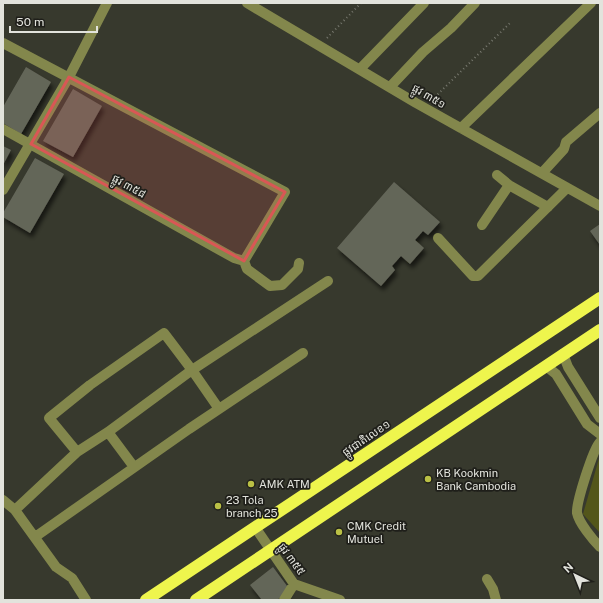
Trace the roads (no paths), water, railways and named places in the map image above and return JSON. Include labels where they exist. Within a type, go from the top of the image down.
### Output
[{"type":"highway","name":"ផ្លូវជាតិលេខ១","points":[[146,600],[600,298]]},
{"type":"highway","points":[[196,600],[600,330]]},
{"type":"street","points":[[3,190],[31,144],[107,3]]},
{"type":"street","name":"ផ្លូវ ៣៥១","points":[[247,3],[424,107],[600,206]]},
{"type":"street","points":[[360,69],[424,3]]},
{"type":"street","points":[[390,87],[423,52],[451,28],[475,3]]},
{"type":"street","points":[[461,128],[591,3]]},
{"type":"street","points":[[3,43],[286,192],[244,261],[247,268],[270,286],[282,285],[298,269],[299,263]]},
{"type":"street","points":[[542,173],[564,149],[566,142],[600,113]]},
{"type":"street","name":"ផ្លូវ ៣៥៨","points":[[3,129],[234,258],[244,261]]},
{"type":"street","points":[[497,175],[509,185],[548,207]]},
{"type":"street","points":[[482,225],[509,185]]},
{"type":"street","points":[[438,238],[473,276],[478,276],[567,188]]},
{"type":"street","points":[[15,510],[77,452],[108,432],[192,370],[328,281]]},
{"type":"street","points":[[77,452],[49,418],[90,385],[164,333],[219,409]]},
{"type":"street","points":[[35,537],[219,409],[303,353]]},
{"type":"street","points":[[563,354],[568,367],[600,418]]},
{"type":"street","points":[[546,366],[556,374],[587,424],[600,434]]},
{"type":"street","points":[[108,432],[134,468]]},
{"type":"street","points":[[600,442],[595,448],[577,513],[586,530],[600,547]]},
{"type":"street","points":[[3,500],[15,510],[56,567],[72,578],[86,600]]},
{"type":"street","name":"ផ្លូវ ៣៥៥","points":[[255,527],[294,584],[340,600]]},
{"type":"street","points":[[487,579],[493,589],[496,600]]},
{"type":"street","points":[[284,600],[294,584]]},
{"type":"place","name":"KB Kookmin Bank Cambodia","points":[[428,479]]},
{"type":"place","name":"AMK ATM","points":[[251,484]]},
{"type":"place","name":"23 Tola branch 25","points":[[218,506]]},
{"type":"place","name":"CMK Credit Mutuel","points":[[339,532]]}]
